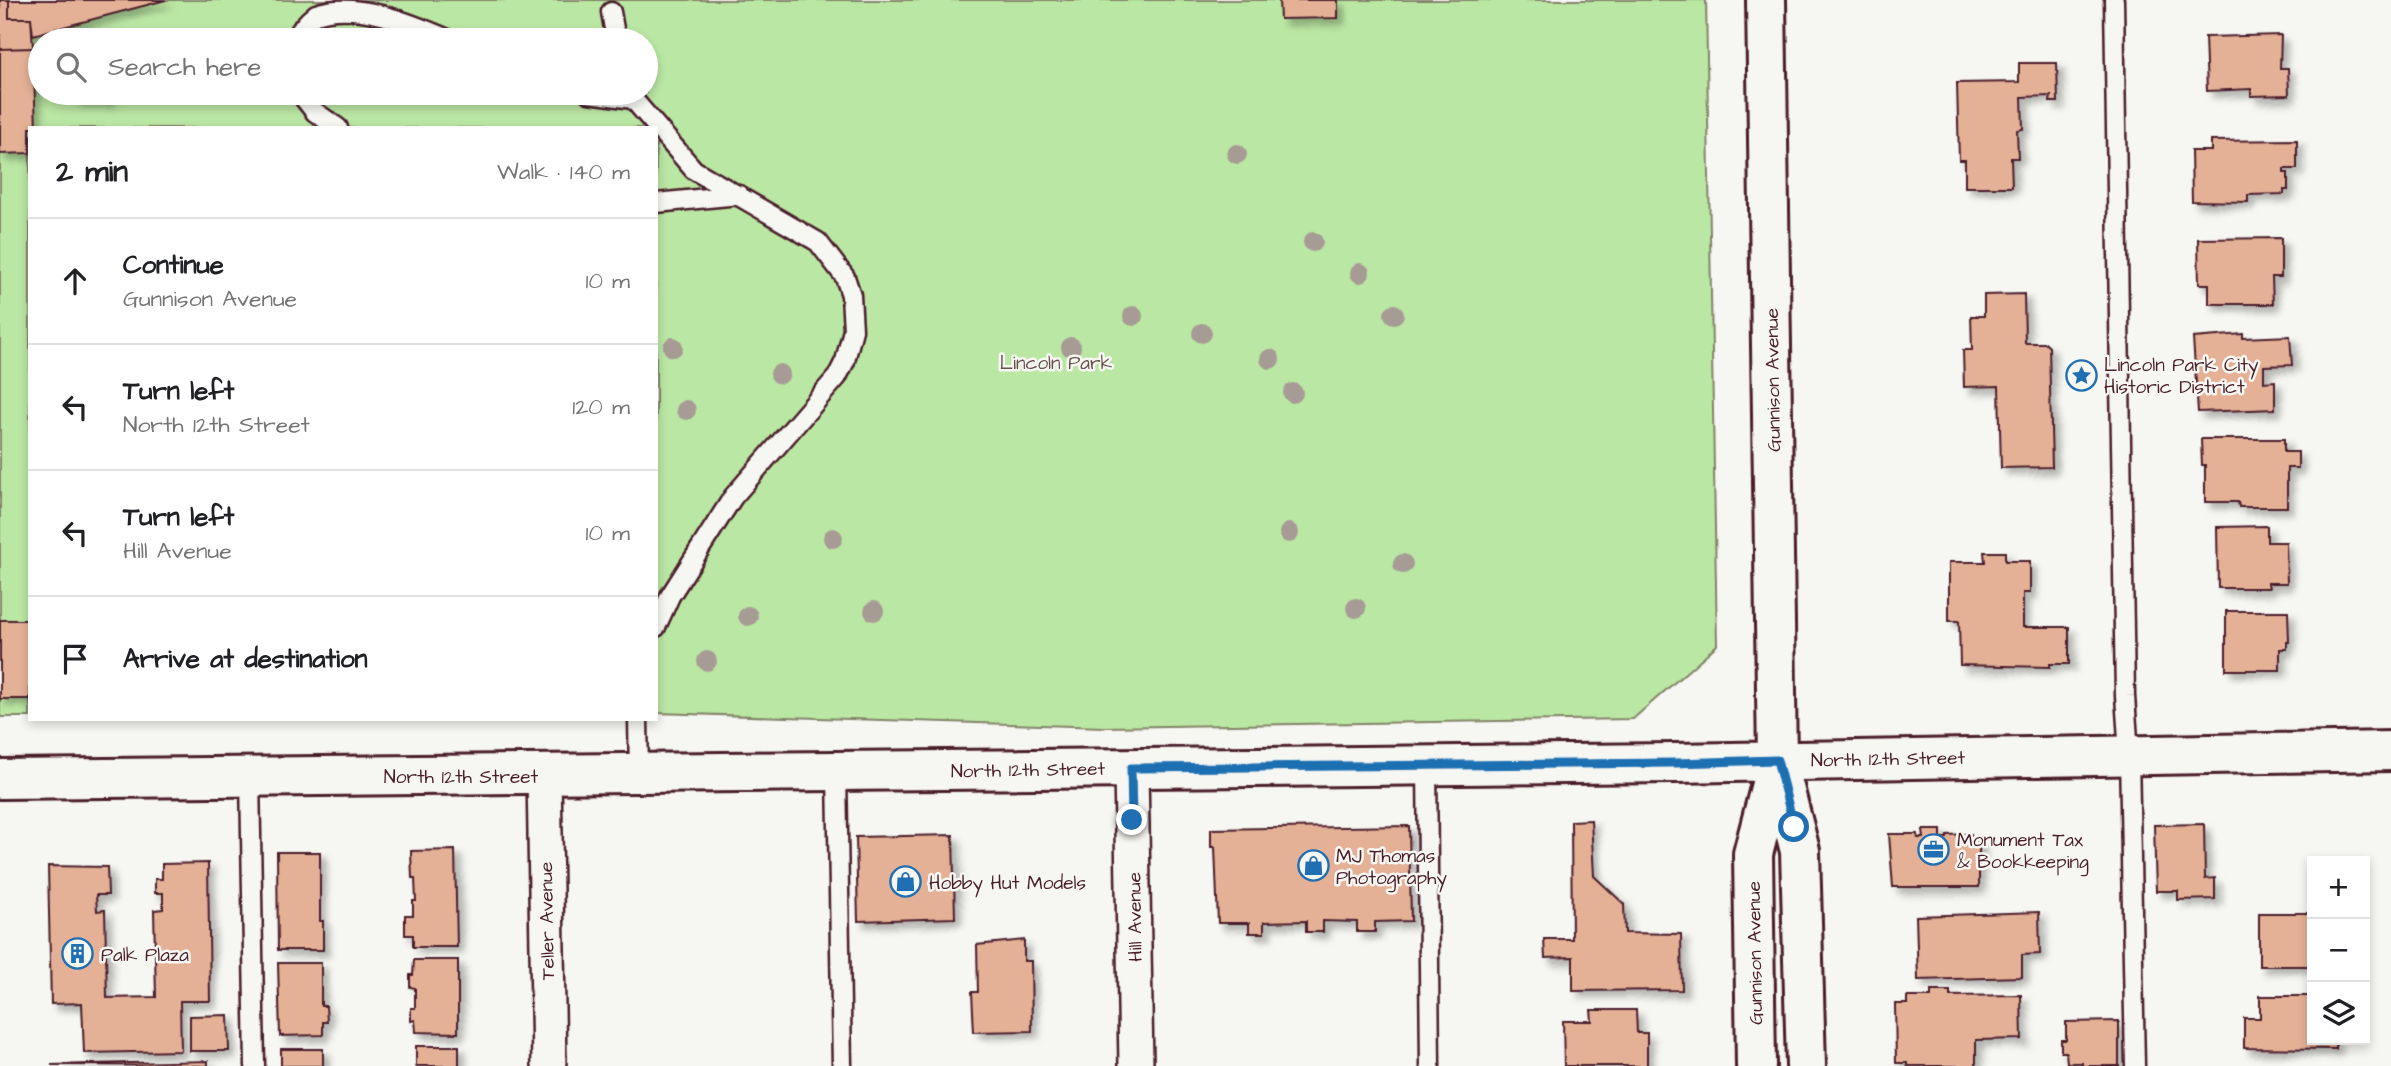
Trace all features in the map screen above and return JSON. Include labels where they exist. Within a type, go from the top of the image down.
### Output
[{"type":"main road","name":"Gunnison Avenue","points":[[1766,0],[1777,760],[1800,851],[1806,1066]]},
{"type":"main road","name":"North 12th Street","points":[[0,779],[837,772],[2391,751]]},
{"type":"main road","name":"Gunnison Avenue","points":[[1756,1066],[1753,854],[1777,760]]},
{"type":"street","name":"Hill Avenue","points":[[1131,768],[1136,1066]]},
{"type":"street","name":"Teller Avenue","points":[[544,775],[549,1066]]},
{"type":"lane","points":[[2114,0],[2125,695],[2129,754],[2135,1066]]},
{"type":"lane","points":[[302,28],[327,6],[347,3],[372,5],[423,28]]},
{"type":"lane","points":[[611,12],[614,28]]},
{"type":"lane","points":[[309,105],[335,126]]},
{"type":"lane","points":[[640,105],[658,126]]},
{"type":"lane","points":[[658,127],[695,170],[818,242],[845,277],[851,295],[853,330],[845,361],[836,377],[733,497],[663,594],[658,618]]},
{"type":"lane","points":[[658,203],[739,195]]},
{"type":"lane","points":[[638,721],[639,774]]},
{"type":"lane","points":[[1427,765],[1430,1066]]},
{"type":"lane","points":[[837,772],[842,1066]]},
{"type":"lane","points":[[250,777],[255,1066]]},
{"type":"green space","name":"Lincoln Park","points":[[0,0],[1706,0],[1717,645],[1633,719],[1104,727],[658,713],[658,126],[28,126],[28,717],[0,717]]},
{"type":"building","points":[[0,0],[9,0],[9,18],[31,18],[28,48],[0,49]]},
{"type":"building","points":[[9,0],[166,0],[60,28],[32,28],[31,18],[9,18]]},
{"type":"building","points":[[1279,0],[1338,0],[1338,18],[1280,19]]},
{"type":"building","points":[[2281,35],[2280,68],[2288,68],[2289,95],[2251,96],[2251,89],[2207,91],[2205,37]]},
{"type":"building","points":[[28,48],[28,105],[35,105],[36,126],[28,126],[28,153],[0,154],[0,49]]},
{"type":"building","points":[[2019,63],[2057,63],[2058,102],[2050,102],[2051,96],[2022,97],[2023,129],[2017,130],[2018,158],[2011,158],[2012,187],[1965,187],[1965,160],[1959,160],[1957,83],[2019,82]]},
{"type":"building","points":[[2297,140],[2297,169],[2284,169],[2284,173],[2288,173],[2288,190],[2284,190],[2284,194],[2248,195],[2248,202],[2192,201],[2191,151],[2211,151],[2211,141]]},
{"type":"building","points":[[2281,238],[2281,277],[2272,277],[2273,304],[2209,304],[2209,284],[2199,284],[2198,239]]},
{"type":"building","points":[[2024,294],[2025,343],[2045,343],[2049,347],[2052,467],[2001,468],[1999,386],[1964,387],[1963,350],[1972,350],[1971,316],[1984,316],[1984,295]]},
{"type":"building","points":[[2243,334],[2243,338],[2290,336],[2292,365],[2264,366],[2264,382],[2275,381],[2275,409],[2198,412],[2193,338]]},
{"type":"building","points":[[2201,439],[2284,439],[2284,452],[2298,452],[2298,468],[2287,468],[2287,507],[2239,507],[2238,502],[2205,502],[2205,465],[2202,465]]},
{"type":"building","points":[[2267,526],[2267,542],[2286,542],[2287,583],[2268,583],[2269,588],[2218,588],[2217,527]]},
{"type":"building","points":[[1984,552],[2005,552],[2005,561],[2030,561],[2030,593],[2023,593],[2023,627],[2069,627],[2069,664],[2050,664],[2050,667],[1960,665],[1959,621],[1949,621],[1949,562],[1985,562]]},
{"type":"building","points":[[2226,611],[2288,611],[2289,642],[2287,649],[2280,649],[2280,670],[2226,670]]},
{"type":"building","points":[[0,620],[28,620],[28,699],[0,699]]},
{"type":"building","points":[[1591,820],[1594,876],[1624,904],[1625,933],[1681,934],[1682,990],[1573,991],[1573,957],[1545,958],[1544,939],[1572,939],[1571,821]]},
{"type":"building","points":[[2204,824],[2205,879],[2215,878],[2215,899],[2178,900],[2178,891],[2156,891],[2154,825]]},
{"type":"building","name":"MJ Thomas Photography","points":[[1409,826],[1411,921],[1375,922],[1375,932],[1357,932],[1357,922],[1323,921],[1323,932],[1306,932],[1306,921],[1264,922],[1264,933],[1249,933],[1249,923],[1218,923],[1215,847],[1211,847],[1211,829]]},
{"type":"building","name":"Monument Tax & Bookkeeping","points":[[1923,830],[1941,830],[1941,838],[1947,838],[1947,835],[1971,834],[1971,838],[1979,838],[1979,887],[1893,887],[1889,834],[1917,834],[1918,838],[1924,838]]},
{"type":"building","name":"Hobby Hut Models","points":[[953,835],[955,918],[858,921],[856,837]]},
{"type":"building","points":[[455,850],[457,947],[413,947],[413,935],[405,935],[405,915],[413,915],[413,901],[416,901],[411,851]]},
{"type":"building","points":[[277,852],[320,852],[320,921],[323,921],[323,950],[278,950]]},
{"type":"building","name":"Palk Plaza","points":[[208,863],[210,1001],[180,1001],[181,1051],[84,1053],[82,1003],[51,1004],[48,866],[107,867],[108,895],[96,895],[97,911],[105,910],[107,998],[156,997],[154,910],[163,909],[163,893],[155,893],[155,879],[162,879],[162,864]]},
{"type":"building","points":[[2039,912],[2040,954],[2022,955],[2022,977],[1918,980],[1916,916]]},
{"type":"building","points":[[2259,913],[2307,913],[2307,966],[2259,966]]},
{"type":"building","points":[[1024,940],[1024,961],[1031,961],[1032,1031],[974,1032],[972,992],[978,992],[977,945]]},
{"type":"building","points":[[414,960],[458,960],[458,1033],[416,1032],[415,1020],[411,1021],[411,1008],[415,1008],[415,988],[410,987]]},
{"type":"building","points":[[278,963],[321,963],[321,1006],[326,1006],[327,1022],[323,1022],[323,1035],[280,1036]]},
{"type":"building","points":[[1931,991],[1950,991],[1950,996],[2021,995],[2022,1039],[1976,1040],[1976,1066],[1907,1066],[1907,1063],[1896,1063],[1895,1004],[1907,1004],[1907,997],[1931,997]]},
{"type":"building","points":[[2260,996],[2307,996],[2307,1045],[2336,1045],[2336,1049],[2244,1048],[2244,1018],[2260,1018]]},
{"type":"building","points":[[1591,1010],[1636,1010],[1637,1033],[1647,1033],[1647,1066],[1564,1066],[1563,1021],[1592,1021]]},
{"type":"building","points":[[228,1015],[229,1051],[190,1051],[190,1016]]},
{"type":"building","points":[[2119,1021],[2119,1066],[2082,1066],[2082,1063],[2067,1063],[2066,1052],[2061,1052],[2061,1040],[2066,1040],[2066,1022]]},
{"type":"building","points":[[416,1046],[459,1046],[459,1066],[416,1066]]},
{"type":"building","points":[[281,1049],[323,1049],[323,1066],[281,1066]]},
{"type":"building","points":[[208,1061],[208,1066],[51,1065]]},
{"type":"place","name":"Lincoln Park City Historic District","points":[[2081,375]]},
{"type":"place","name":"Monument Tax & Bookkeeping","points":[[1934,850]]},
{"type":"place","name":"MJ Thomas Photography","points":[[1313,866]]},
{"type":"place","name":"Hobby Hut Models","points":[[906,882]]},
{"type":"place","name":"Palk Plaza","points":[[78,954]]},
{"type":"route","points":[[1132,820],[1131,768],[1777,760],[1794,827]]}]
